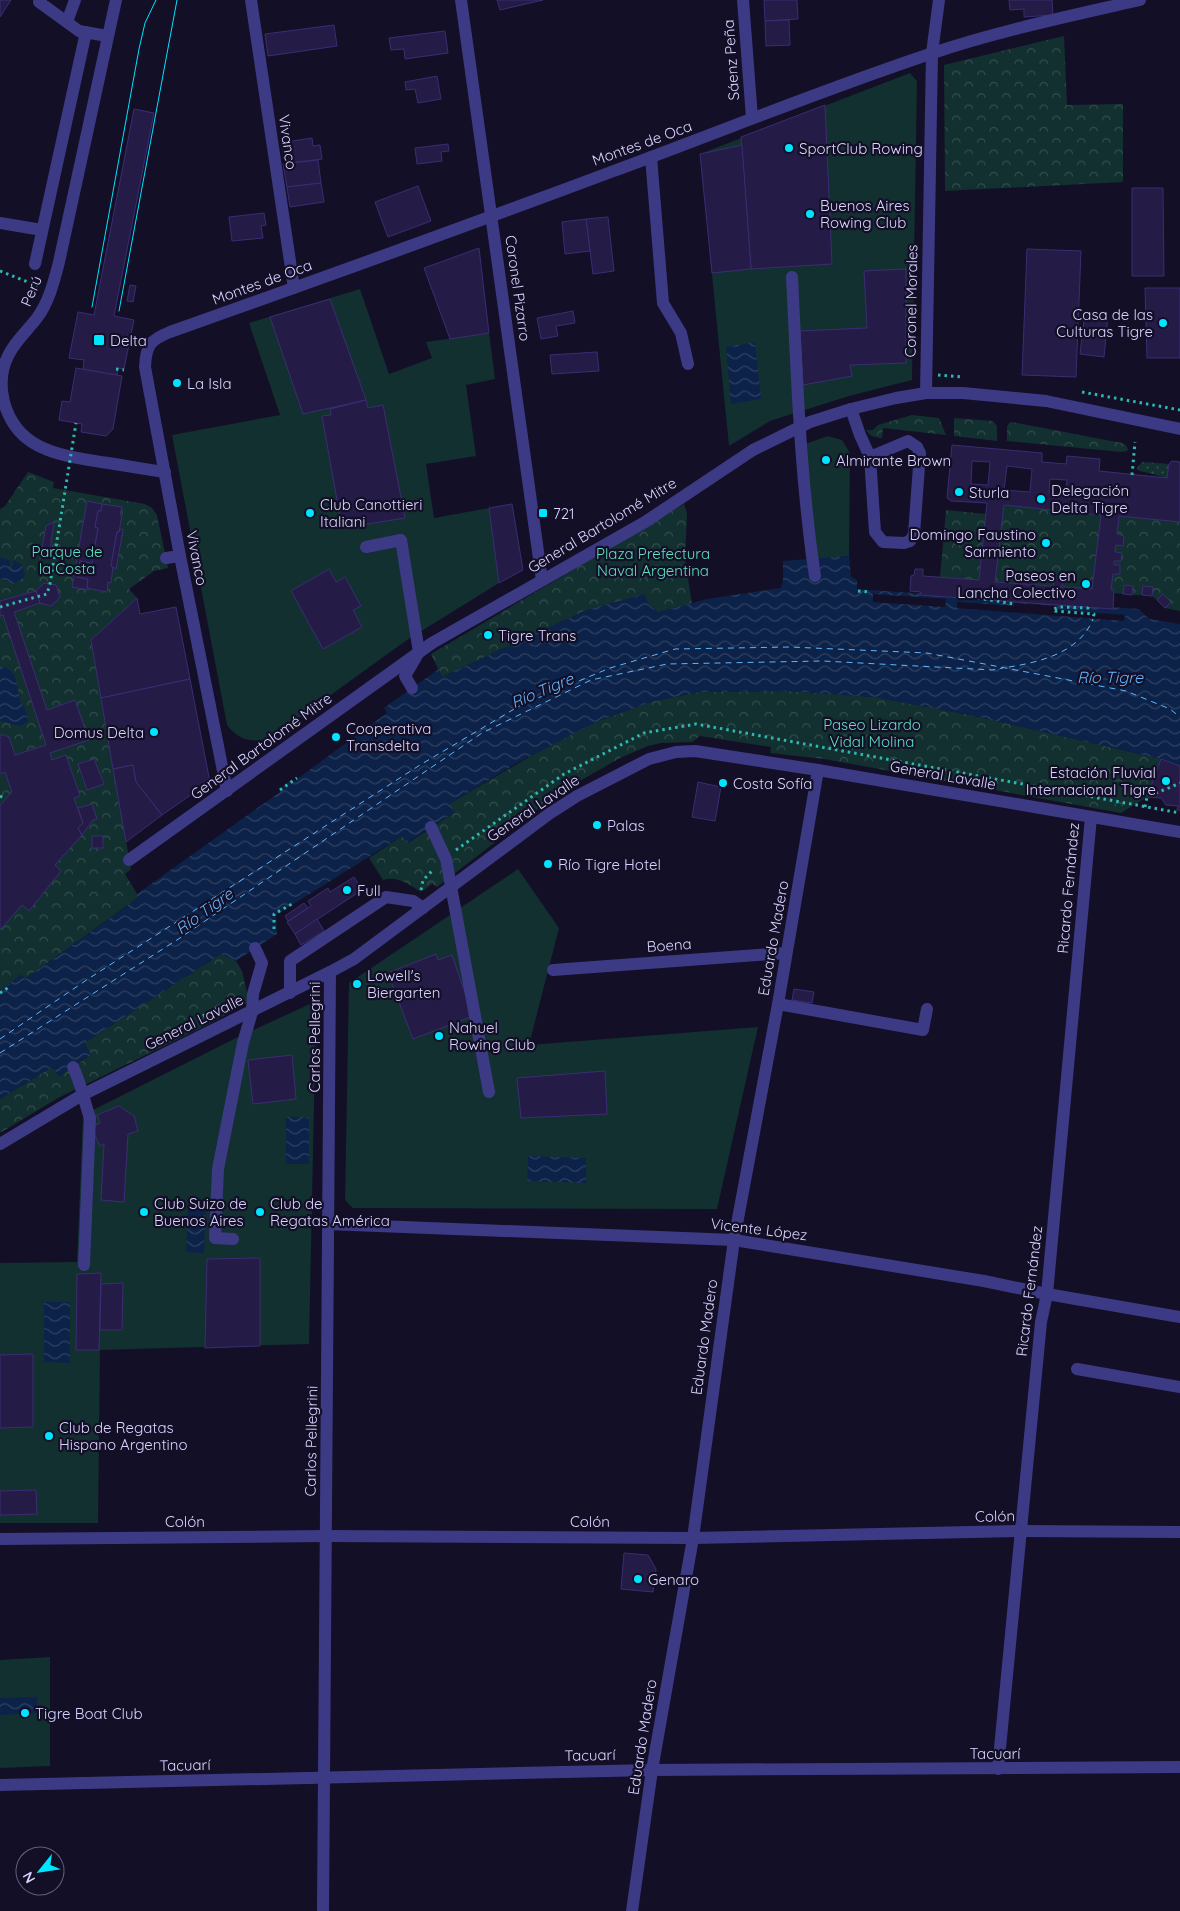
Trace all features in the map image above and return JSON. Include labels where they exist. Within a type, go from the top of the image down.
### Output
[{"type":"street","points":[[40,0],[39,2],[80,31],[107,36]]},
{"type":"street","points":[[67,22],[75,0]]},
{"type":"street","name":"Perú","points":[[116,0],[60,262],[45,306],[37,318],[4,353],[2,394],[12,421],[24,436],[49,452],[165,472]]},
{"type":"street","name":"Vivanco","points":[[251,0],[294,288]]},
{"type":"street","name":"Coronel Pizarro","points":[[461,0],[542,580]]},
{"type":"street","name":"Sáenz Peña","points":[[743,0],[752,118]]},
{"type":"street","name":"Coronel Morales","points":[[926,393],[932,53],[939,0]]},
{"type":"street","name":"Montes de Oca","points":[[161,336],[932,53],[1030,25],[1140,0]]},
{"type":"street","points":[[35,264],[86,32]]},
{"type":"street","points":[[651,157],[663,303],[681,333],[688,364]]},
{"type":"street","points":[[0,223],[42,230]]},
{"type":"street","points":[[792,277],[799,426],[810,547],[815,576]]},
{"type":"street","name":"Vivanco","points":[[161,336],[150,344],[147,350],[145,367],[180,556],[227,791]]},
{"type":"street","name":"General Bartolomé Mitre","points":[[130,860],[440,638],[645,522],[753,450],[799,426],[852,409],[896,398],[926,393],[963,393],[1046,401],[1180,429]]},
{"type":"street","points":[[852,409],[860,435],[870,457],[875,532],[883,542],[904,543],[910,541],[914,534],[920,453],[917,447],[908,441],[870,457]]},
{"type":"street","points":[[366,547],[401,540],[419,652],[405,676],[412,688]]},
{"type":"street","points":[[166,558],[180,556]]},
{"type":"street","name":"General Lavalle","points":[[0,1144],[82,1095],[290,993],[354,959],[418,905],[451,887],[549,814],[577,796],[649,759],[663,754],[695,751],[818,770],[1180,832]]},
{"type":"street","name":"Eduardo Madero","points":[[632,1911],[652,1770],[693,1538],[734,1240],[778,1004],[818,770]]},
{"type":"street","name":"Ricardo Fernández","points":[[998,1769],[1041,1322],[1047,1294],[1091,817]]},
{"type":"street","points":[[431,827],[446,859],[489,1092]]},
{"type":"street","points":[[290,993],[290,961],[386,896],[418,905]]},
{"type":"street","points":[[233,1239],[215,1238],[218,1169],[242,1043],[252,1012],[253,994],[262,963],[255,948]]},
{"type":"street","name":"Boena","points":[[553,970],[786,953]]},
{"type":"street","name":"Carlos Pellegrini","points":[[323,1911],[330,972]]},
{"type":"street","points":[[778,1004],[923,1030],[927,1009]]},
{"type":"street","points":[[73,1067],[80,1081],[82,1095],[90,1118],[84,1265]]},
{"type":"street","name":"Vicente López","points":[[328,1224],[734,1240],[984,1280],[1047,1294],[1180,1317]]},
{"type":"street","points":[[1077,1369],[1180,1387]]},
{"type":"street","name":"Colón","points":[[0,1538],[326,1536],[693,1538],[1020,1531],[1180,1532]]},
{"type":"street","name":"Tacuarí","points":[[0,1785],[652,1770],[1180,1767]]},
{"type":"path","points":[[0,271],[51,291]]},
{"type":"path","points":[[116,369],[124,370]]},
{"type":"path","points":[[0,607],[47,594],[76,423]]},
{"type":"path","points":[[1132,475],[1135,442]]},
{"type":"path","points":[[858,591],[869,592]]},
{"type":"path","points":[[984,599],[1014,604]]},
{"type":"path","points":[[1088,607],[1054,609],[1055,611],[1094,614],[1093,619]]},
{"type":"path","points":[[418,905],[423,880],[446,859],[564,774],[644,733],[696,724],[1180,813]]},
{"type":"path","points":[[280,790],[297,778]]},
{"type":"path","points":[[1147,797],[1180,783]]},
{"type":"path","points":[[0,796],[5,800]]},
{"type":"path","points":[[274,929],[274,914],[292,904]]},
{"type":"path","points":[[0,993],[8,985]]},
{"type":"path","points":[[148,1044],[235,998],[253,994]]},
{"type":"green space","points":[[1064,36],[1067,105],[1123,104],[1123,182],[945,191],[944,65]]},
{"type":"green space","name":"Buenos Aires Rowing Club","points":[[910,73],[917,81],[912,380],[849,396],[770,421],[729,446],[700,154]]},
{"type":"green space","name":"Club Canottieri Italiani","points":[[360,289],[389,374],[432,358],[426,342],[489,333],[495,379],[466,385],[476,456],[426,464],[434,518],[489,508],[499,583],[407,640],[271,738],[246,739],[236,734],[227,725],[172,435],[280,415],[249,323]]},
{"type":"green space","points":[[912,415],[939,418],[946,435],[883,428],[882,438],[879,438],[871,435],[866,430],[873,430],[878,425]]},
{"type":"green space","points":[[954,418],[993,421],[997,426],[997,441],[954,436]]},
{"type":"green space","points":[[1012,422],[1122,443],[1128,449],[1121,452],[1007,441],[1007,427]]},
{"type":"green space","points":[[828,436],[842,440],[850,453],[849,556],[806,560],[796,447]]},
{"type":"green space","points":[[1143,462],[1169,464],[1167,478],[1137,470],[1138,466]]},
{"type":"green space","name":"Parque de la Costa","points":[[28,472],[54,482],[53,488],[145,504],[152,508],[157,515],[168,568],[154,571],[129,589],[137,598],[91,640],[131,869],[125,874],[139,897],[25,979],[21,975],[0,991],[0,509],[5,506]]},
{"type":"green space","name":"Plaza Prefectura Naval Argentina","points":[[684,504],[687,513],[685,559],[692,604],[659,612],[650,606],[587,610],[442,677],[431,654]]},
{"type":"green space","points":[[1004,505],[1101,515],[1092,589],[995,582]]},
{"type":"green space","points":[[946,510],[986,514],[979,580],[940,577]]},
{"type":"green space","points":[[1119,516],[1180,522],[1180,611],[1165,608],[1171,602],[1163,594],[1157,600],[1152,596],[1152,587],[1143,586],[1142,595],[1132,595],[1133,586],[1124,585],[1123,594],[1114,593],[1114,590],[1111,590],[1113,574],[1120,574],[1120,565],[1114,565],[1114,561],[1121,561],[1122,553],[1115,552],[1116,545],[1123,546],[1124,536],[1117,534]]},
{"type":"green space","name":"Paseo Lizardo Vidal Molina","points":[[788,691],[875,697],[975,716],[1161,759],[1147,797],[1121,813],[824,759],[770,753],[771,747],[700,736],[692,742],[661,743],[648,746],[620,758],[559,793],[437,887],[432,884],[421,892],[398,880],[383,880],[369,858],[402,836],[408,843],[454,813],[449,804],[562,738],[598,721],[654,701],[699,692]]},
{"type":"green space","name":"Nahuel Rowing Club","points":[[518,869],[559,928],[529,1045],[758,1027],[717,1209],[353,1208],[345,1200],[349,983]]},
{"type":"green space","points":[[221,954],[236,961],[242,971],[249,1002],[207,1025],[58,1098],[0,1133],[0,1099],[52,1067],[59,1076],[91,1055],[84,1043]]},
{"type":"green space","points":[[310,1004],[316,1008],[309,1344],[100,1350],[98,1523],[0,1523],[0,1263],[77,1262],[83,1115],[234,1039]]},
{"type":"green space","name":"Tigre Boat Club","points":[[50,1657],[50,1766],[0,1768],[0,1660]]},
{"type":"water","points":[[755,342],[761,399],[731,404],[726,347]]},
{"type":"water","name":"Río Tigre","points":[[849,556],[851,577],[857,580],[857,589],[1139,609],[1149,619],[1180,624],[1180,766],[1161,759],[975,716],[874,697],[788,691],[699,692],[654,701],[598,721],[517,763],[449,804],[455,812],[407,843],[402,836],[276,915],[277,934],[236,961],[221,954],[84,1043],[91,1055],[59,1076],[52,1067],[0,1099],[0,991],[21,975],[25,979],[138,898],[137,894],[280,792],[279,790],[291,780],[293,782],[387,713],[384,708],[439,669],[442,677],[587,610],[644,594],[650,606],[659,612],[707,599],[781,588],[783,561]]},
{"type":"water","points":[[0,557],[11,561],[9,568],[11,569],[14,560],[21,564],[25,574],[22,580],[12,584],[0,578]]},
{"type":"water","points":[[0,667],[6,667],[14,674],[19,697],[27,713],[28,721],[25,724],[15,725],[0,721]]},
{"type":"water","points":[[286,1117],[309,1117],[309,1164],[286,1164]]},
{"type":"water","points":[[528,1156],[586,1158],[586,1183],[527,1181]]},
{"type":"water","points":[[188,1205],[206,1205],[204,1253],[186,1252]]},
{"type":"water","points":[[44,1302],[70,1302],[70,1363],[44,1362]]},
{"type":"water","points":[[37,1697],[38,1713],[0,1715],[0,1698]]},
{"type":"pier","points":[[873,594],[946,599],[945,607],[873,602]]},
{"type":"pier","points":[[957,602],[1014,606],[1014,603],[1057,606],[1057,610],[1125,615],[1124,621],[957,608]]},
{"type":"building","points":[[0,0],[11,0],[0,17]]},
{"type":"building","points":[[497,0],[543,0],[500,10]]},
{"type":"building","points":[[764,0],[797,0],[798,19],[765,21]]},
{"type":"building","points":[[1009,0],[1052,0],[1053,15],[1024,17],[1024,9],[1010,10]]},
{"type":"building","points":[[789,20],[790,45],[766,46],[765,21]]},
{"type":"building","points":[[334,25],[337,46],[268,56],[265,34]]},
{"type":"building","points":[[445,31],[448,53],[405,59],[404,49],[391,50],[389,38]]},
{"type":"building","points":[[437,76],[441,99],[418,103],[415,89],[406,90],[405,82]]},
{"type":"building","points":[[825,105],[832,264],[751,269],[741,137]]},
{"type":"building","points":[[134,109],[154,113],[114,316],[134,320],[124,369],[118,368],[117,376],[83,369],[84,360],[69,358],[78,312],[94,315]]},
{"type":"building","points":[[312,138],[313,146],[320,145],[322,159],[290,163],[286,142]]},
{"type":"building","points":[[448,144],[449,151],[441,152],[442,161],[417,164],[415,148]]},
{"type":"building","points":[[742,145],[751,269],[712,273],[700,154]]},
{"type":"building","points":[[318,160],[321,183],[287,187],[283,164]]},
{"type":"building","points":[[321,183],[324,202],[290,207],[287,187]]},
{"type":"building","points":[[418,186],[431,221],[388,237],[375,202]]},
{"type":"building","points":[[1132,188],[1163,188],[1164,276],[1132,276]]},
{"type":"building","points":[[264,213],[266,225],[261,226],[263,238],[232,241],[229,217]]},
{"type":"building","points":[[608,217],[614,271],[593,274],[586,219]]},
{"type":"building","points":[[586,219],[590,251],[565,254],[562,222]]},
{"type":"building","points":[[479,248],[489,333],[450,339],[424,268]]},
{"type":"building","points":[[1027,249],[1081,251],[1076,377],[1022,375]]},
{"type":"building","points":[[906,269],[906,363],[850,365],[852,376],[803,385],[800,331],[867,328],[864,271]]},
{"type":"building","points":[[130,285],[136,286],[133,302],[127,301]]},
{"type":"building","name":"Casa de las Culturas Tigre","points":[[1145,288],[1180,288],[1180,358],[1147,358]]},
{"type":"building","points":[[330,299],[366,400],[303,414],[270,317]]},
{"type":"building","points":[[573,311],[575,323],[556,326],[558,336],[541,339],[537,318]]},
{"type":"building","points":[[1085,312],[1108,315],[1104,357],[1080,354]]},
{"type":"building","points":[[597,352],[599,371],[552,374],[550,355]]},
{"type":"building","points":[[76,368],[122,376],[113,429],[106,436],[81,432],[82,424],[59,420],[62,401],[70,402]]},
{"type":"building","points":[[366,400],[368,408],[383,405],[405,518],[342,528],[322,416],[331,415],[330,409]]},
{"type":"building","points":[[952,445],[1042,453],[1042,462],[1066,464],[1067,456],[1100,459],[1099,471],[1167,478],[1169,464],[1172,461],[1180,462],[1180,522],[1119,516],[1117,534],[1124,536],[1123,546],[1116,545],[1115,552],[1122,553],[1121,561],[1114,561],[1114,565],[1120,565],[1120,574],[1113,574],[1111,590],[1114,590],[1113,609],[920,595],[921,592],[910,591],[911,576],[914,575],[915,569],[923,569],[923,576],[979,580],[987,503],[951,501],[947,498]],"holes":[[[972,461],[990,462],[988,485],[971,484]],[[1007,466],[1032,469],[1030,492],[1004,490]],[[1050,479],[1067,480],[1065,495],[1049,493]],[[1004,505],[1101,515],[1092,589],[995,582]]]},
{"type":"building","points":[[87,501],[102,504],[101,511],[98,511],[95,527],[98,528],[92,563],[80,561],[77,577],[88,579],[87,588],[89,590],[72,587]]},
{"type":"building","points":[[102,504],[122,507],[119,532],[117,532],[111,566],[113,566],[111,583],[108,582],[107,592],[87,588],[88,579],[77,577],[80,561],[92,563],[98,528],[95,527],[98,511],[101,511]]},
{"type":"building","points":[[512,504],[523,570],[499,583],[489,508]]},
{"type":"building","points":[[54,522],[49,556],[42,548],[46,526]]},
{"type":"building","points":[[120,529],[123,530],[116,569],[111,566],[117,532]]},
{"type":"building","points":[[329,569],[336,582],[345,577],[361,606],[353,610],[362,627],[323,649],[291,591]]},
{"type":"building","points":[[1026,576],[1035,577],[1034,585],[1026,585]]},
{"type":"building","points":[[1054,578],[1063,579],[1062,587],[1053,587]]},
{"type":"building","name":"Paseos en Lancha Colectivo","points":[[1083,580],[1091,581],[1089,589],[1081,588]]},
{"type":"building","points":[[44,583],[56,585],[60,597],[51,606],[40,603],[36,591]]},
{"type":"building","points":[[1124,585],[1133,586],[1132,595],[1123,594]]},
{"type":"building","points":[[1143,586],[1153,587],[1152,596],[1142,595]]},
{"type":"building","points":[[36,591],[40,603],[14,612],[47,710],[75,700],[89,740],[50,753],[52,760],[66,755],[80,796],[74,798],[83,823],[78,828],[82,835],[55,865],[61,871],[29,911],[22,905],[0,930],[0,805],[12,792],[5,772],[0,774],[0,735],[9,737],[15,755],[46,745],[3,615],[0,616],[0,601]]},
{"type":"building","points":[[1163,594],[1171,602],[1165,608],[1157,600]]},
{"type":"building","points":[[137,598],[140,614],[176,607],[190,679],[101,698],[91,640]]},
{"type":"building","name":"Domus Delta","points":[[190,679],[209,777],[205,785],[162,815],[136,782],[133,765],[113,769],[101,698]]},
{"type":"building","points":[[94,759],[104,784],[87,790],[78,764]]},
{"type":"building","name":"Estación Fluvial Internacional Tigre","points":[[1161,759],[1180,766],[1180,810],[1177,810],[1178,806],[1166,805],[1161,798],[1147,797]]},
{"type":"building","points":[[133,765],[136,782],[162,815],[126,842],[113,769]]},
{"type":"building","points":[[698,782],[721,787],[715,821],[692,817]]},
{"type":"building","points":[[92,804],[97,819],[93,820],[82,835],[78,828],[83,823],[78,808]]},
{"type":"building","points":[[92,836],[103,836],[103,848],[92,848]]},
{"type":"building","points":[[354,877],[362,890],[295,934],[287,922],[311,906],[308,901],[328,888],[330,892]]},
{"type":"building","points":[[304,903],[308,908],[288,921],[285,916]]},
{"type":"building","points":[[317,919],[324,931],[301,945],[295,934]]},
{"type":"building","points":[[436,954],[438,960],[452,955],[473,1016],[413,1039],[388,973]]},
{"type":"building","points":[[794,989],[814,992],[812,1003],[792,1000]]},
{"type":"building","points":[[292,1055],[296,1099],[253,1104],[248,1060]]},
{"type":"building","points":[[605,1071],[607,1114],[521,1118],[517,1078]]},
{"type":"building","points":[[119,1106],[134,1116],[138,1131],[128,1134],[124,1202],[101,1200],[104,1144],[100,1146],[91,1127],[100,1123],[97,1115]]},
{"type":"building","points":[[260,1258],[260,1346],[205,1348],[207,1259]]},
{"type":"building","points":[[101,1273],[99,1350],[76,1350],[77,1274]]},
{"type":"building","points":[[123,1283],[122,1330],[100,1330],[101,1284]]},
{"type":"building","points":[[33,1354],[33,1427],[0,1428],[0,1355]]},
{"type":"building","points":[[36,1490],[37,1514],[0,1515],[0,1491]]},
{"type":"building","name":"Genaro","points":[[624,1553],[648,1555],[656,1569],[653,1592],[621,1589]]},
{"type":"ferry route","points":[[1009,667],[1034,662],[1058,654],[1079,640],[1093,619]]},
{"type":"ferry route","points":[[0,1039],[88,979],[420,765],[521,705],[610,668],[675,649],[790,647],[927,653],[1126,691],[1170,709],[1180,717]]},
{"type":"ferry route","points":[[0,1053],[180,938],[482,733],[591,680],[667,664],[823,661],[992,670],[1003,668]]},
{"type":"tram line","points":[[92,307],[139,49],[145,23],[156,0]]},
{"type":"tram line","points":[[119,311],[177,0]]},
{"type":"place","name":"SportClub Rowing","points":[[789,148]]},
{"type":"place","name":"Buenos Aires Rowing Club","points":[[810,214]]},
{"type":"place","name":"Casa de las Culturas Tigre","points":[[1163,323]]},
{"type":"place","name":"Delta","points":[[99,340]]},
{"type":"place","name":"La Isla","points":[[177,383]]},
{"type":"place","name":"Almirante Brown","points":[[826,460]]},
{"type":"place","name":"Sturla","points":[[959,492]]},
{"type":"place","name":"Delegación Delta Tigre","points":[[1041,499]]},
{"type":"place","name":"Club Canottieri Italiani","points":[[310,513]]},
{"type":"place","name":"721","points":[[543,513]]},
{"type":"place","name":"Domingo Faustino Sarmiento","points":[[1046,543]]},
{"type":"place","name":"Paseos en Lancha Colectivo","points":[[1086,584]]},
{"type":"place","name":"Tigre Trans","points":[[488,635]]},
{"type":"place","name":"Domus Delta","points":[[154,732]]},
{"type":"place","name":"Cooperativa Transdelta","points":[[336,737]]},
{"type":"place","name":"Estación Fluvial Internacional Tigre","points":[[1166,781]]},
{"type":"place","name":"Costa Sofía","points":[[723,783]]},
{"type":"place","name":"Palas","points":[[597,825]]},
{"type":"place","name":"Río Tigre Hotel","points":[[548,864]]},
{"type":"place","name":"Full","points":[[347,890]]},
{"type":"place","name":"Lowell's Biergarten","points":[[357,984]]},
{"type":"place","name":"Nahuel Rowing Club","points":[[439,1036]]},
{"type":"place","name":"Club Suizo de Buenos Aires","points":[[144,1212]]},
{"type":"place","name":"Club de Regatas América","points":[[260,1212]]},
{"type":"place","name":"Club de Regatas Hispano Argentino","points":[[49,1436]]},
{"type":"place","name":"Genaro","points":[[638,1579]]},
{"type":"place","name":"Tigre Boat Club","points":[[25,1713]]}]
